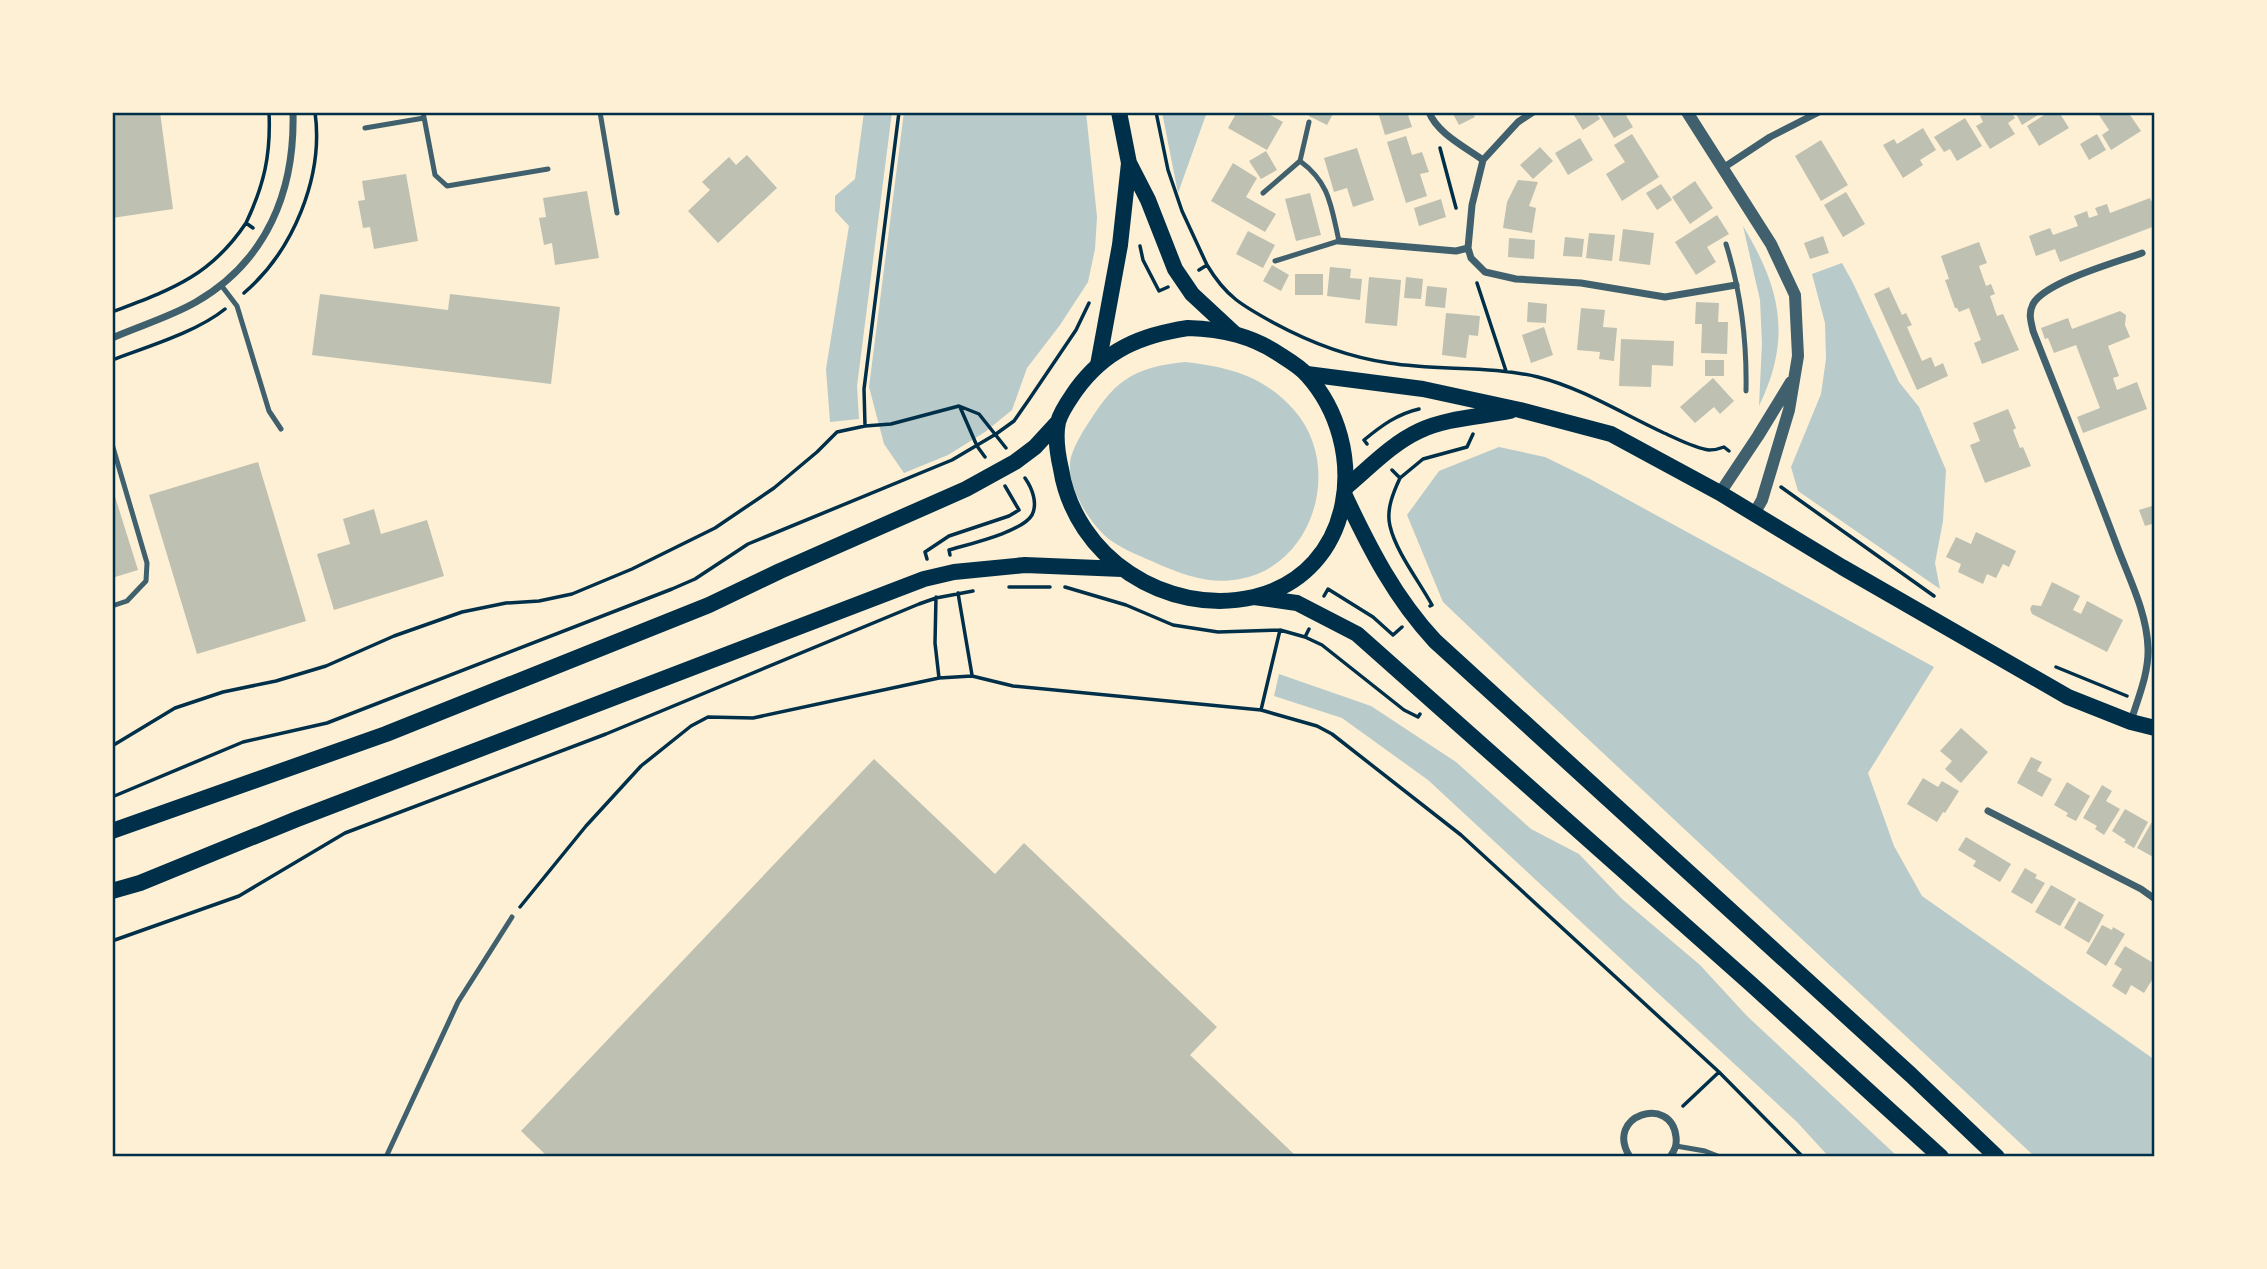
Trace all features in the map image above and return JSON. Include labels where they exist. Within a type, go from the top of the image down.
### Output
[{"type":"main road","points":[[1119,112],[1129,163],[1148,200],[1175,269],[1192,294],[1234,332]]},
{"type":"main road","points":[[1098,365],[1120,245],[1129,163]]},
{"type":"main road","points":[[112,831],[386,734],[709,604],[966,489],[1015,462],[1035,447],[1058,422],[1069,400],[1098,365],[1121,348],[1148,335],[1188,328],[1234,332],[1264,344],[1307,374],[1337,426],[1343,452],[1345,492],[1341,518],[1322,554],[1292,581],[1254,597],[1231,600],[1186,596],[1143,581],[1122,569],[1097,547],[1077,520],[1064,489],[1058,456],[1058,422]]},
{"type":"main road","points":[[1307,374],[1423,389],[1520,410],[1611,434],[1720,493],[2022,673],[2068,697],[2131,722],[2155,728]]},
{"type":"main road","points":[[1345,492],[1390,450],[1417,432],[1436,425],[1520,410]]},
{"type":"main road","points":[[1345,492],[1389,583],[1435,642],[1997,1157]]},
{"type":"main road","points":[[112,891],[140,883],[297,819],[923,579],[970,570],[1025,565],[1122,569]]},
{"type":"main road","points":[[1254,597],[1297,603],[1357,634],[1941,1157]]},
{"type":"main road","points":[[112,901],[140,883]]},
{"type":"street","points":[[112,338],[195,302],[221,285],[250,257],[272,223],[287,184],[292,161],[293,112]]},
{"type":"street","points":[[1429,112],[1440,128],[1483,159]]},
{"type":"street","points":[[1533,112],[1518,122],[1483,159],[1472,205],[1468,248],[1471,258],[1485,272],[1516,279],[1581,283],[1665,297],[1736,285]]},
{"type":"street","points":[[1687,112],[1771,244],[1795,295],[1798,356],[1789,410],[1765,490],[1754,514]]},
{"type":"street","points":[[1723,168],[1770,137],[1819,112]]},
{"type":"street","points":[[1339,240],[1456,251],[1468,248]]},
{"type":"street","points":[[2131,722],[2146,668],[2148,649],[2145,627],[2029,315],[2034,303],[2045,292],[2061,283],[2142,253]]},
{"type":"street","points":[[1720,493],[1795,376]]},
{"type":"street","points":[[1988,811],[2141,889],[2155,899]]},
{"type":"street","points":[[1630,1157],[1625,1149],[1625,1130],[1637,1116],[1646,1113],[1655,1113],[1667,1119],[1675,1130],[1676,1146],[1670,1157]]},
{"type":"lane","points":[[600,112],[617,213]]},
{"type":"lane","points":[[365,128],[423,115],[435,175],[447,186],[548,169]]},
{"type":"lane","points":[[1263,193],[1300,161],[1309,122]]},
{"type":"lane","points":[[1275,261],[1339,240],[1326,188],[1316,172],[1300,161]]},
{"type":"lane","points":[[1726,244],[1744,322],[1746,391]]},
{"type":"lane","points":[[221,285],[237,306],[269,411],[281,429]]},
{"type":"lane","points":[[112,444],[148,562],[146,581],[127,601],[112,606]]},
{"type":"lane","points":[[386,1157],[458,1002],[512,917]]},
{"type":"lane","points":[[1676,1146],[1705,1151],[1720,1157]]},
{"type":"path","points":[[112,312],[172,289],[196,275],[217,259],[246,223],[266,170],[270,139],[269,112]]},
{"type":"path","points":[[246,292],[284,246],[300,216],[309,188],[316,145],[315,112]]},
{"type":"path","points":[[865,426],[864,390],[899,112]]},
{"type":"path","points":[[1156,112],[1168,170],[1185,220],[1218,284],[1234,300],[1315,344],[1347,355],[1391,363],[1506,371],[1539,377],[1687,443],[1712,450],[1724,447],[1728,451]]},
{"type":"path","points":[[246,223],[255,229]]},
{"type":"path","points":[[274,240],[284,246]]},
{"type":"path","points":[[1130,246],[1140,246],[1143,260],[1159,292],[1164,289]]},
{"type":"path","points":[[1201,269],[1207,265]]},
{"type":"path","points":[[112,797],[243,742],[327,723],[672,589],[695,579],[748,544],[952,460],[1014,421],[1076,330],[1090,299]]},
{"type":"path","points":[[112,360],[175,335],[222,311]]},
{"type":"path","points":[[959,406],[981,451]]},
{"type":"path","points":[[112,746],[174,708],[223,692],[276,681],[326,666],[394,636],[462,612],[572,594],[632,569],[725,521],[774,488],[817,452],[836,432],[891,424],[959,406],[979,414],[1000,439]]},
{"type":"path","points":[[1368,445],[1364,440],[1381,426],[1406,412],[1425,407]]},
{"type":"path","points":[[1423,610],[1432,605],[1397,544],[1389,524],[1390,503],[1400,478],[1423,459],[1467,447],[1482,416]]},
{"type":"path","points":[[1393,471],[1400,478]]},
{"type":"path","points":[[951,557],[949,550],[1015,528],[1031,517],[1034,506],[1032,488],[1027,480]]},
{"type":"path","points":[[1780,486],[1941,601]]},
{"type":"path","points":[[928,562],[925,552],[949,536],[1009,516],[1019,510],[1010,493]]},
{"type":"path","points":[[955,581],[972,676]]},
{"type":"path","points":[[934,587],[939,678]]},
{"type":"path","points":[[998,587],[1052,587]]},
{"type":"path","points":[[1065,587],[1126,605],[1173,625],[1218,632],[1280,630],[1305,637],[1322,645],[1404,710],[1418,717],[1432,699]]},
{"type":"path","points":[[112,941],[239,896],[345,833],[606,734],[936,598],[979,589]]},
{"type":"path","points":[[1324,596],[1328,589],[1373,617],[1393,635],[1402,628]]},
{"type":"path","points":[[1305,637],[1309,629]]},
{"type":"path","points":[[1261,710],[1280,630]]},
{"type":"path","points":[[2048,663],[2118,694]]},
{"type":"path","points":[[512,917],[586,826],[641,766],[691,726],[708,717],[753,718],[939,678],[972,676],[1013,686],[1261,710],[1317,726],[1332,734],[1461,835],[1719,1072],[1803,1157]]},
{"type":"path","points":[[1683,1106],[1719,1072]]},
{"type":"shaded area","points":[[864,112],[892,112],[857,386],[859,419],[830,422],[826,369],[849,226],[835,211],[835,196],[855,179]]},
{"type":"shaded area","points":[[904,112],[1086,112],[1097,217],[1095,249],[1088,282],[1027,368],[1012,410],[985,432],[948,455],[904,473],[884,444],[869,387]]},
{"type":"shaded area","points":[[1162,112],[1207,112],[1178,193]]},
{"type":"shaded area","points":[[1743,226],[1766,271],[1778,314],[1776,358],[1759,406],[1762,343],[1760,300]]},
{"type":"shaded area","points":[[1842,263],[1899,382],[1919,407],[1946,470],[1943,521],[1935,563],[1940,589],[1798,491],[1791,467],[1821,394],[1826,359],[1825,323],[1812,274]]},
{"type":"shaded area","points":[[1185,362],[1245,375],[1283,398],[1309,432],[1317,458],[1318,484],[1314,510],[1303,534],[1287,554],[1266,570],[1240,579],[1219,581],[1188,575],[1115,544],[1087,514],[1071,479],[1071,457],[1075,447],[1110,394],[1141,371]]},
{"type":"shaded area","points":[[1499,447],[1545,457],[1590,479],[1934,667],[1868,773],[1894,846],[1922,896],[2155,1060],[2155,1157],[2035,1157],[1443,602],[1407,515],[1439,471]]},
{"type":"shaded area","points":[[1279,674],[1371,706],[1456,762],[1531,829],[1579,854],[1622,899],[1700,965],[1747,1016],[1898,1157],[1829,1157],[1797,1122],[1428,780],[1342,718],[1274,696]]},
{"type":"building","points":[[112,112],[160,112],[173,209],[112,218]]},
{"type":"building","points":[[1237,112],[1265,112],[1283,122],[1267,150],[1228,128]]},
{"type":"building","points":[[1310,112],[1334,112],[1327,125],[1309,116]]},
{"type":"building","points":[[1378,112],[1407,112],[1412,127],[1385,135]]},
{"type":"building","points":[[1452,112],[1472,112],[1475,117],[1459,125]]},
{"type":"building","points":[[1572,112],[1596,112],[1600,119],[1583,130]]},
{"type":"building","points":[[1605,112],[1624,112],[1633,127],[1614,138],[1600,115]]},
{"type":"building","points":[[1988,112],[2011,112],[2015,118],[2008,123],[2015,134],[1990,149],[1976,126],[1983,122],[1980,116]]},
{"type":"building","points":[[2015,112],[2036,112],[2038,115],[2022,125]]},
{"type":"building","points":[[2049,112],[2059,112],[2069,128],[2039,146],[2027,126]]},
{"type":"building","points":[[2104,112],[2128,112],[2141,131],[2111,150],[2102,135],[2109,130],[2099,115]]},
{"type":"building","points":[[1965,118],[1982,146],[1957,161],[1950,149],[1944,152],[1934,137]]},
{"type":"building","points":[[1923,128],[1936,150],[1920,160],[1923,165],[1903,178],[1883,145],[1894,139],[1897,144]]},
{"type":"building","points":[[1632,134],[1659,177],[1622,201],[1606,174],[1625,162],[1614,145]]},
{"type":"building","points":[[2097,134],[2106,150],[2089,160],[2080,144]]},
{"type":"building","points":[[1406,136],[1412,155],[1422,152],[1429,172],[1420,174],[1427,196],[1406,203],[1387,142]]},
{"type":"building","points":[[1580,138],[1593,160],[1568,175],[1555,153]]},
{"type":"building","points":[[1821,140],[1848,185],[1821,201],[1795,156]]},
{"type":"building","points":[[1540,147],[1553,161],[1533,179],[1520,165]]},
{"type":"building","points":[[1357,148],[1374,200],[1353,207],[1347,188],[1334,192],[1324,158]]},
{"type":"building","points":[[1266,151],[1277,170],[1261,179],[1249,161]]},
{"type":"building","points":[[747,155],[777,188],[718,243],[688,211],[710,190],[702,182],[729,157],[736,165]]},
{"type":"building","points":[[1233,163],[1257,178],[1246,197],[1276,214],[1265,232],[1211,201]]},
{"type":"building","points":[[406,174],[418,241],[374,249],[370,227],[363,228],[358,201],[365,200],[362,181]]},
{"type":"building","points":[[1518,180],[1538,182],[1529,206],[1536,208],[1532,233],[1503,228],[1507,202]]},
{"type":"building","points":[[1695,181],[1713,208],[1690,224],[1672,197]]},
{"type":"building","points":[[1661,184],[1672,200],[1657,210],[1646,193]]},
{"type":"building","points":[[587,191],[599,258],[555,265],[552,243],[544,245],[539,218],[546,217],[543,198]]},
{"type":"building","points":[[1846,192],[1865,224],[1843,237],[1824,205]]},
{"type":"building","points":[[1310,193],[1321,235],[1296,241],[1285,199]]},
{"type":"building","points":[[2150,198],[2151,201],[2155,200],[2155,226],[2060,262],[2055,249],[2036,256],[2029,236],[2050,228],[2053,235],[2078,226],[2074,216],[2087,211],[2089,218],[2098,215],[2095,208],[2107,204],[2110,213]]},
{"type":"building","points":[[1441,199],[1446,217],[1419,226],[1414,208]]},
{"type":"building","points":[[1717,215],[1729,234],[1707,247],[1716,262],[1696,275],[1675,242]]},
{"type":"building","points":[[1623,229],[1654,233],[1650,265],[1619,261]]},
{"type":"building","points":[[1248,231],[1275,245],[1263,268],[1236,254]]},
{"type":"building","points":[[1589,233],[1615,235],[1612,261],[1586,258]]},
{"type":"building","points":[[1823,236],[1829,253],[1810,259],[1804,243]]},
{"type":"building","points":[[1565,237],[1584,239],[1582,257],[1563,256]]},
{"type":"building","points":[[1509,238],[1535,240],[1534,259],[1508,257]]},
{"type":"building","points":[[1979,242],[1987,263],[1979,266],[1986,286],[1991,284],[1995,294],[1990,296],[1997,316],[2003,314],[2019,350],[1982,364],[1974,343],[1981,340],[1969,308],[1959,312],[1955,308],[1945,280],[1949,279],[1941,256]]},
{"type":"building","points":[[1272,265],[1289,275],[1281,291],[1263,281]]},
{"type":"building","points":[[1330,267],[1351,269],[1350,278],[1362,279],[1360,300],[1327,296]]},
{"type":"building","points":[[1295,274],[1323,274],[1323,295],[1295,295]]},
{"type":"building","points":[[1369,277],[1401,280],[1397,326],[1365,323]]},
{"type":"building","points":[[1406,277],[1423,279],[1421,299],[1404,298]]},
{"type":"building","points":[[1427,286],[1447,288],[1445,308],[1425,306]]},
{"type":"building","points":[[1889,287],[1902,315],[1906,313],[1912,325],[1907,327],[1922,361],[1931,357],[1935,367],[1943,363],[1948,376],[1917,390],[1874,294]]},
{"type":"building","points":[[320,294],[448,310],[450,294],[560,307],[551,384],[312,355]]},
{"type":"building","points":[[1528,302],[1547,304],[1546,323],[1527,322]]},
{"type":"building","points":[[1696,302],[1719,303],[1718,322],[1728,322],[1727,354],[1701,353],[1702,324],[1695,324]]},
{"type":"building","points":[[1581,308],[1605,310],[1603,327],[1617,328],[1614,361],[1599,359],[1600,352],[1577,350]]},
{"type":"building","points":[[2120,311],[2126,315],[2125,325],[2130,337],[2108,346],[2119,376],[2113,378],[2117,390],[2137,382],[2147,409],[2083,433],[2077,417],[2100,408],[2076,345],[2054,353],[2041,328],[2068,318],[2072,329]]},
{"type":"building","points":[[1446,313],[1480,316],[1478,336],[1469,335],[1466,358],[1442,355]]},
{"type":"building","points":[[1544,327],[1553,355],[1531,363],[1522,335]]},
{"type":"building","points":[[1621,339],[1674,341],[1673,366],[1652,365],[1651,387],[1619,386]]},
{"type":"building","points":[[1705,360],[1724,360],[1724,376],[1705,376]]},
{"type":"building","points":[[1713,378],[1734,401],[1720,414],[1714,407],[1695,423],[1680,407]]},
{"type":"building","points":[[2008,409],[2020,448],[2023,447],[2031,466],[1985,483],[1970,445],[1980,441],[1973,423]]},
{"type":"building","points":[[258,462],[306,621],[197,654],[149,495]]},
{"type":"building","points":[[112,487],[138,570],[112,578]]},
{"type":"building","points":[[2155,505],[2155,523],[2145,526],[2139,510]]},
{"type":"building","points":[[374,509],[381,534],[427,520],[444,576],[334,610],[317,554],[350,544],[343,519]]},
{"type":"building","points":[[1976,532],[2016,551],[2009,567],[2003,564],[1996,578],[1987,574],[1983,584],[1958,572],[1961,564],[1946,557],[1956,537],[1971,544]]},
{"type":"building","points":[[2052,582],[2080,596],[2073,610],[2081,614],[2087,601],[2123,620],[2107,652],[2032,614],[2032,605],[2041,606]]},
{"type":"building","points":[[1961,728],[1988,752],[1961,783],[1945,769],[1952,761],[1940,751]]},
{"type":"building","points":[[2031,757],[2042,762],[2037,771],[2052,779],[2042,797],[2017,783]]},
{"type":"building","points":[[874,759],[995,874],[1024,843],[1217,1027],[1190,1055],[1297,1157],[548,1157],[521,1131]]},
{"type":"building","points":[[1923,778],[1938,787],[1942,781],[1959,791],[1937,822],[1907,804]]},
{"type":"building","points":[[2067,782],[2090,796],[2076,821],[2054,805]]},
{"type":"building","points":[[2102,785],[2112,791],[2106,801],[2120,809],[2104,835],[2095,829],[2097,826],[2083,818]]},
{"type":"building","points":[[2125,809],[2148,822],[2134,848],[2112,831]]},
{"type":"building","points":[[2153,820],[2155,821],[2155,858],[2137,848]]},
{"type":"building","points":[[1966,837],[2011,864],[2000,882],[1973,866],[1976,861],[1958,850]]},
{"type":"building","points":[[2025,868],[2045,883],[2032,904],[2011,892]]},
{"type":"building","points":[[2051,885],[2076,899],[2060,926],[2035,912]]},
{"type":"building","points":[[2079,901],[2104,915],[2089,943],[2064,928]]},
{"type":"building","points":[[2102,925],[2112,930],[2113,927],[2125,934],[2106,966],[2086,953]]},
{"type":"building","points":[[2125,946],[2155,964],[2155,975],[2144,993],[2131,985],[2126,995],[2112,986],[2122,969],[2114,964]]}]
